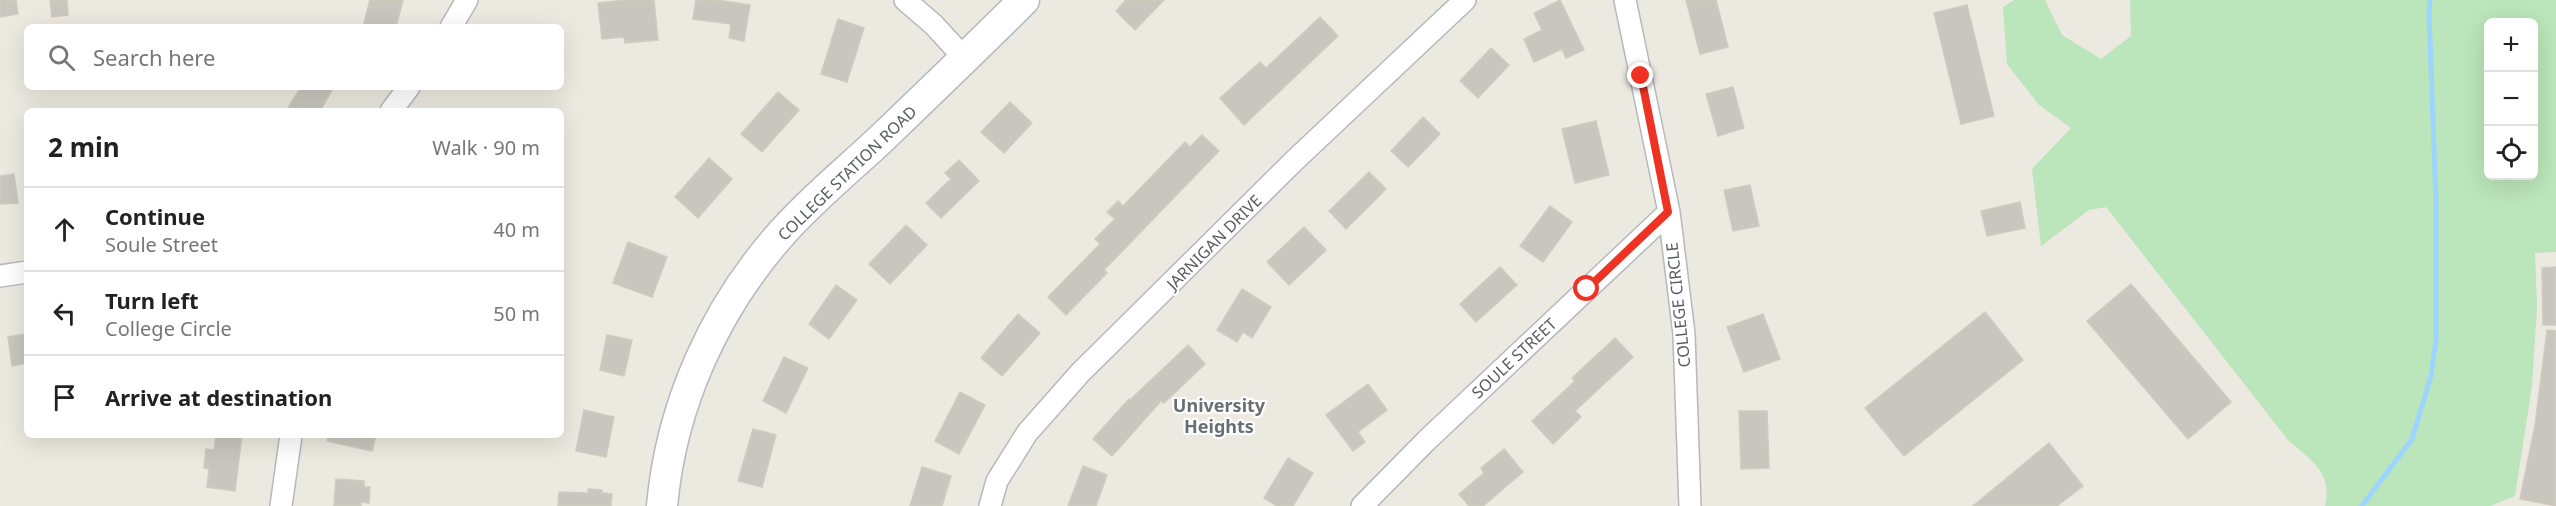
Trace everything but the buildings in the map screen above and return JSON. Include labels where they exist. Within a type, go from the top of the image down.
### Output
[{"type":"main road","name":"COLLEGE STATION ROAD","points":[[662,506],[674,435],[687,389],[712,335],[751,272],[783,232],[812,203],[965,59],[1024,0]]},
{"type":"street","points":[[453,24],[467,0]]},
{"type":"street","points":[[905,0],[934,25],[965,59]]},
{"type":"street","name":"JARNIGAN DRIVE","points":[[990,506],[997,481],[1027,433],[1080,374],[1297,159],[1465,0]]},
{"type":"street","name":"COLLEGE CIRCLE","points":[[1625,0],[1668,212],[1684,334],[1690,506]]},
{"type":"street","points":[[393,108],[407,90]]},
{"type":"street","name":"SOULE STREET","points":[[1362,506],[1426,441],[1668,212]]},
{"type":"street","points":[[0,276],[24,272]]},
{"type":"street","points":[[281,506],[291,438]]},
{"type":"green space","points":[[2014,0],[2045,0],[2062,35],[2101,59],[2131,36],[2130,0],[2556,0],[2556,252],[2535,253],[2537,307],[2532,386],[2515,496],[2490,506],[2325,506],[2326,485],[2318,468],[2288,440],[2106,207],[2089,210],[2041,246],[2032,169],[2071,128],[2039,105],[2007,64],[2003,7]]},
{"type":"waterway","points":[[2362,506],[2412,439],[2431,376],[2436,339],[2436,202],[2430,0]]},
{"type":"district","name":"University Heights","points":[[1219,416]]},
{"type":"route","points":[[1587,289],[1668,212],[1641,76]]}]
